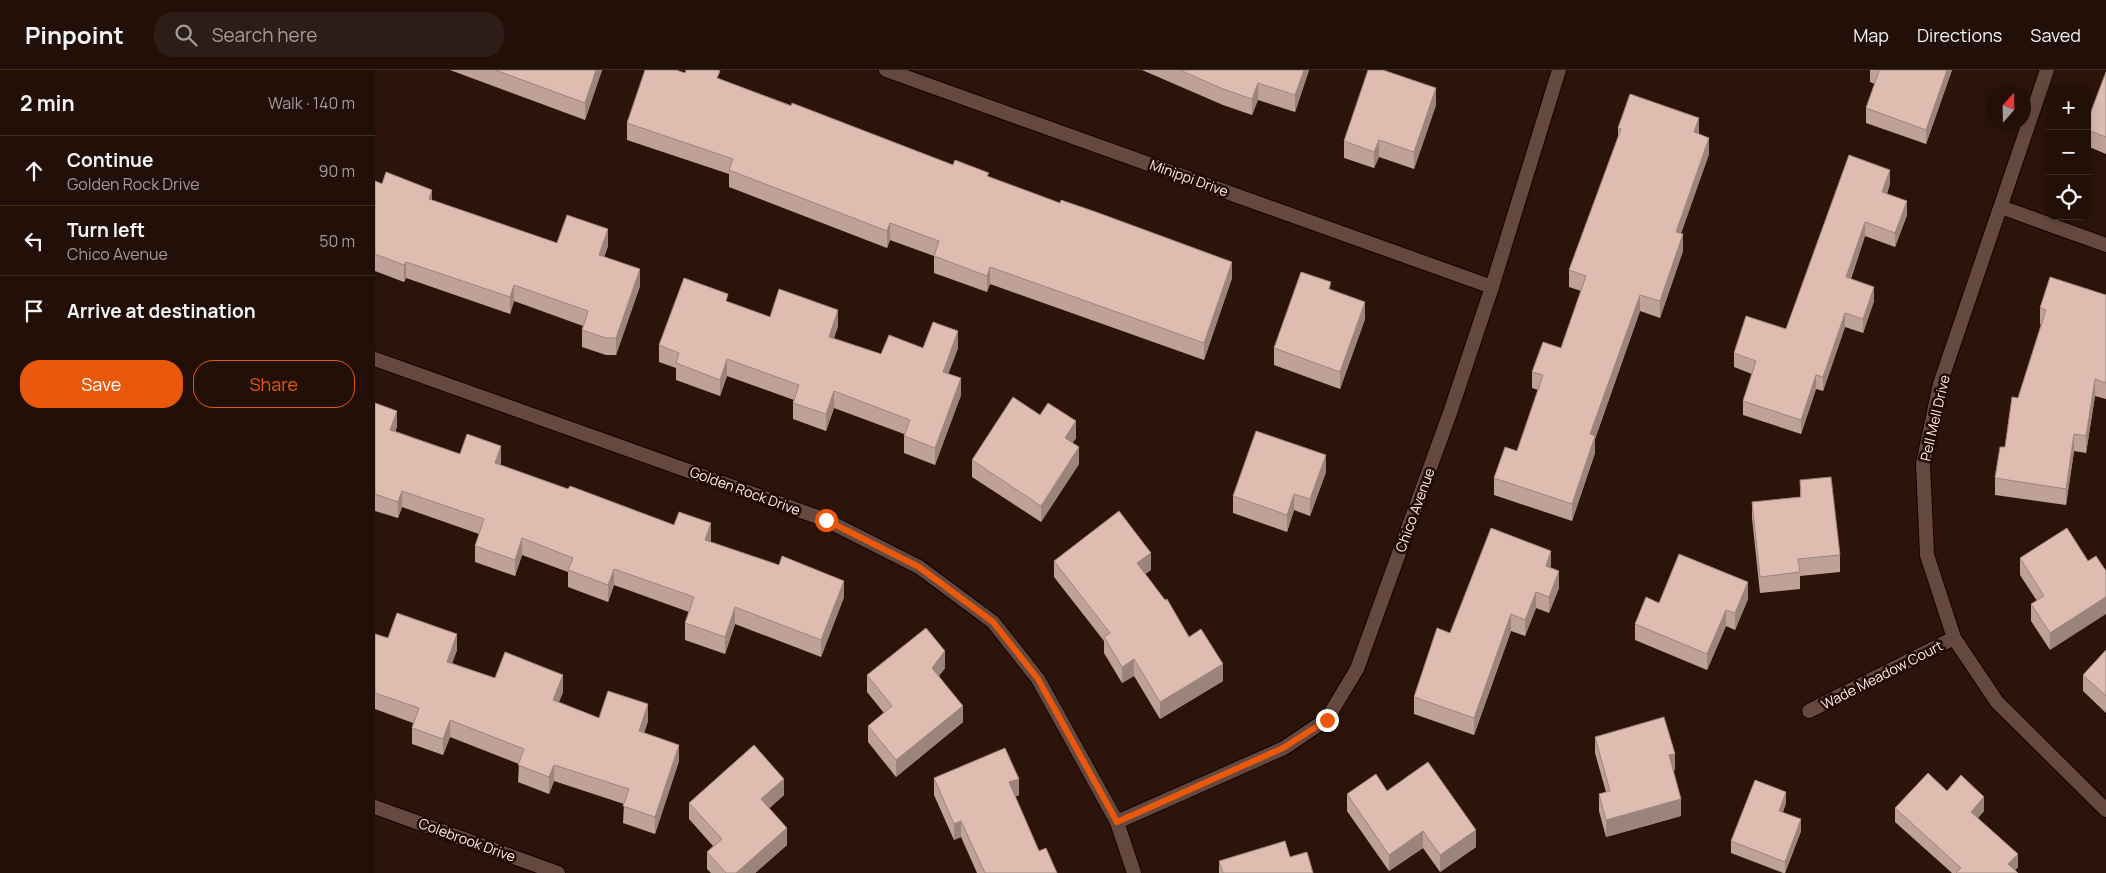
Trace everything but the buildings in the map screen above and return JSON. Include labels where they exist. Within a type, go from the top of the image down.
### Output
[{"type":"street","name":"Minippi Drive","points":[[886,70],[1493,287]]},
{"type":"street","name":"Chico Avenue","points":[[1117,822],[1283,748],[1327,720],[1357,669],[1451,410],[1493,287],[1559,70]]},
{"type":"street","name":"Pell Mell Drive","points":[[2047,70],[1940,384],[1923,464],[1927,555],[1954,638],[1997,702],[2106,810]]},
{"type":"street","points":[[2001,207],[2106,245]]},
{"type":"street","name":"Golden Rock Drive","points":[[375,359],[826,520],[919,567],[993,622],[1038,679],[1117,822],[1134,873]]},
{"type":"street","name":"Wade Meadow Court","points":[[1809,711],[1954,638]]},
{"type":"street","name":"Colebrook Drive","points":[[375,807],[558,873]]},
{"type":"route","points":[[826,520],[919,567],[993,622],[1038,679],[1117,822],[1283,748],[1327,720]]}]
